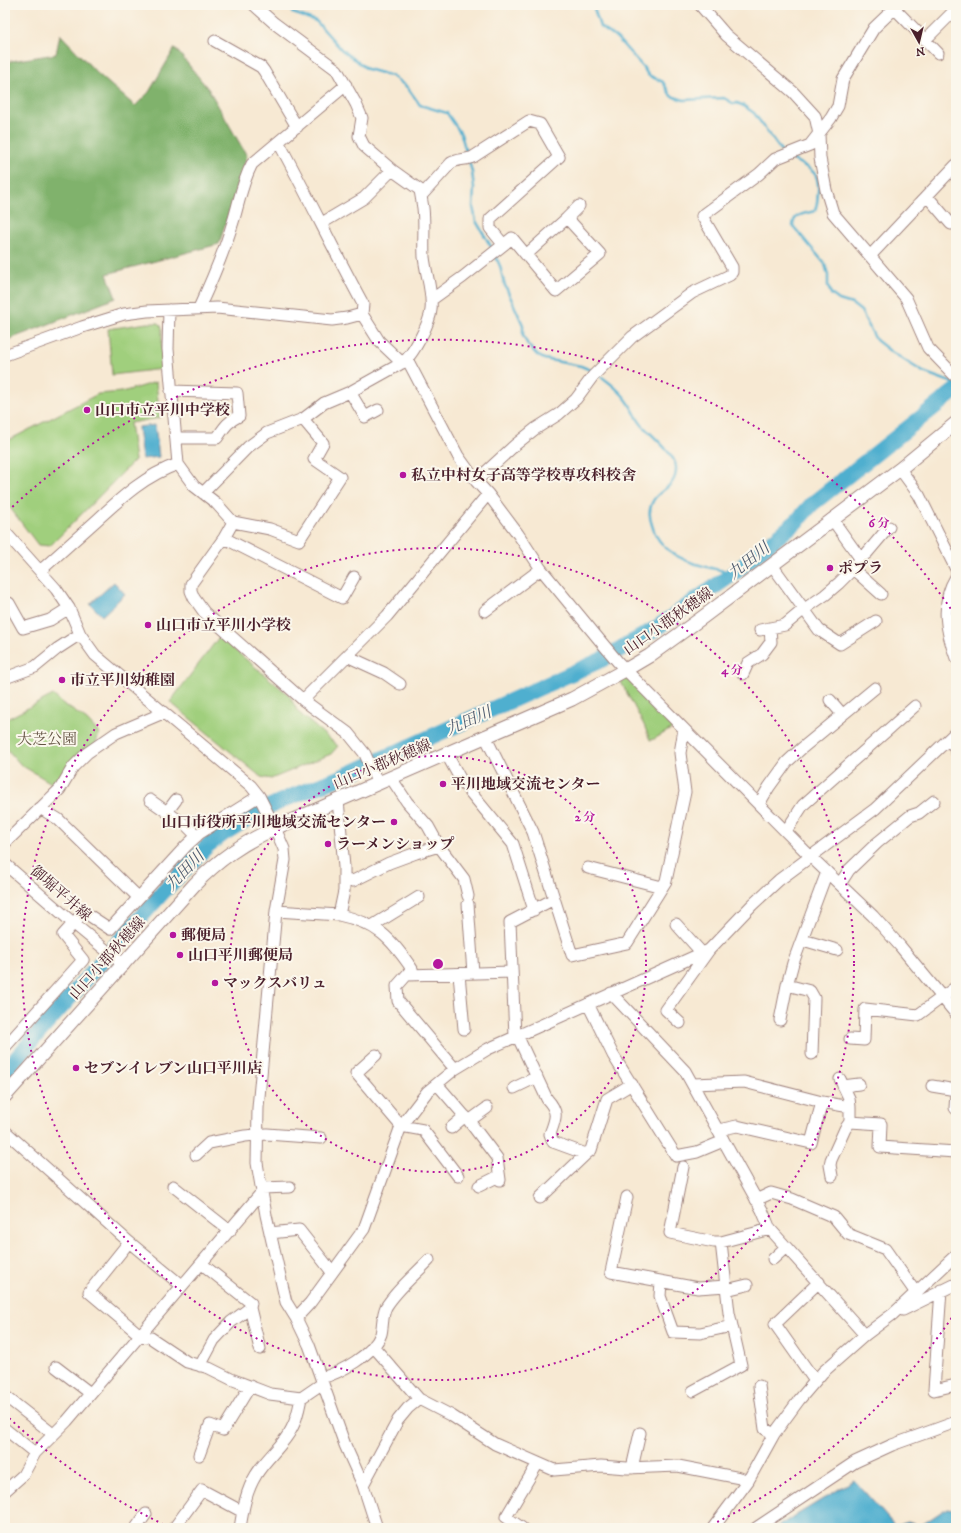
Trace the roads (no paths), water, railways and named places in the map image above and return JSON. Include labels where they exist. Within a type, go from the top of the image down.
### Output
[{"type":"main road","name":"山口小郡秋穂線","points":[[5,1096],[119,960],[212,866],[272,823],[338,800],[376,779],[391,778],[572,699],[622,665],[649,656],[900,469],[956,423]]},
{"type":"street","points":[[203,493],[248,447],[267,433],[303,419],[324,403],[350,392],[405,361],[420,338],[432,311],[424,258],[423,208],[420,190],[392,170],[364,146],[359,136],[362,118],[337,70],[274,23],[254,5]]},
{"type":"street","points":[[700,5],[726,35],[794,92],[815,116],[820,158],[826,190],[833,212],[906,298],[928,348],[954,371]]},
{"type":"street","points":[[476,481],[515,445],[535,429],[559,414],[576,399],[593,376],[632,337],[692,293],[730,275],[732,272],[732,267],[702,216],[759,174],[775,160],[810,145],[838,106],[843,79],[874,28],[896,7],[938,53]]},
{"type":"street","points":[[925,40],[956,9]]},
{"type":"street","points":[[215,41],[261,67],[297,127]]},
{"type":"street","points":[[199,308],[216,273],[233,223],[247,174],[252,164],[279,143],[346,85]]},
{"type":"street","points":[[421,196],[455,160],[473,158],[529,121],[540,124],[559,157],[490,219],[490,228],[504,244]]},
{"type":"street","points":[[279,143],[322,223],[335,254],[363,304],[362,314],[380,341],[405,361],[458,456],[518,534],[541,569],[622,665],[810,856],[873,916],[900,946],[956,1014]]},
{"type":"street","points":[[870,256],[956,165]]},
{"type":"street","points":[[322,223],[364,198],[392,170]]},
{"type":"street","points":[[927,196],[951,224]]},
{"type":"street","points":[[526,255],[579,206]]},
{"type":"street","points":[[431,300],[512,238],[556,292],[600,254],[567,218]]},
{"type":"street","points":[[5,355],[82,327],[124,314],[217,308],[332,320],[362,314]]},
{"type":"street","points":[[169,310],[168,349],[178,464],[194,486],[216,503],[233,522],[270,529],[299,540],[340,477],[314,459],[323,443],[303,419]]},
{"type":"street","points":[[171,391],[237,393],[240,416],[225,426],[217,438],[176,438]]},
{"type":"street","points":[[350,392],[365,417],[378,410]]},
{"type":"street","points":[[40,571],[126,494],[159,472],[178,464]]},
{"type":"street","points":[[900,469],[919,495],[956,569]]},
{"type":"street","points":[[303,700],[387,616],[488,494]]},
{"type":"street","points":[[832,519],[860,558]]},
{"type":"street","points":[[233,522],[224,538],[191,584],[191,592],[194,598],[204,612],[303,700],[348,733],[365,754],[376,779]]},
{"type":"street","points":[[743,674],[748,663],[762,654],[771,642],[765,629],[785,625],[825,595],[853,569],[860,558],[889,527]]},
{"type":"street","points":[[5,532],[56,589],[70,608],[80,634],[95,655],[162,713],[241,777],[259,797],[284,849],[285,860],[276,911],[258,1108],[257,1163],[270,1233],[286,1302],[296,1318],[322,1380],[345,1445],[363,1485],[377,1528]]},
{"type":"street","points":[[224,538],[342,598],[354,577]]},
{"type":"street","points":[[772,565],[803,610],[809,615],[819,630],[840,644],[876,621]]},
{"type":"street","points":[[485,611],[541,569]]},
{"type":"street","points":[[853,569],[881,594]]},
{"type":"street","points":[[956,577],[950,586],[947,596],[946,610],[947,623],[956,658]]},
{"type":"street","points":[[5,602],[9,603],[23,628],[50,620],[70,608]]},
{"type":"street","points":[[7,673],[35,667],[57,649],[80,634]]},
{"type":"street","points":[[347,656],[384,673],[400,684]]},
{"type":"street","points":[[759,804],[787,762],[801,748],[875,688]]},
{"type":"street","points":[[830,700],[842,714]]},
{"type":"street","points":[[786,831],[803,805],[915,706]]},
{"type":"street","points":[[5,843],[60,789],[73,767],[87,752],[116,733],[162,713]]},
{"type":"street","points":[[485,736],[533,832],[572,955],[627,943],[666,881],[685,792],[680,753],[684,729]]},
{"type":"street","points":[[953,735],[956,751]]},
{"type":"street","points":[[680,1023],[666,1010],[705,951],[779,880],[875,809],[953,735]]},
{"type":"street","points":[[446,754],[462,782],[514,844],[534,910]]},
{"type":"street","points":[[391,778],[407,802],[428,826],[439,846],[464,879],[468,900],[473,973]]},
{"type":"street","points":[[5,1047],[83,960],[63,935],[84,912],[110,929],[138,897],[197,836],[259,797]]},
{"type":"street","points":[[150,800],[187,826],[197,836]]},
{"type":"street","points":[[167,812],[176,800]]},
{"type":"street","points":[[338,800],[344,878],[344,891],[339,915]]},
{"type":"street","points":[[840,884],[849,870],[877,843],[910,816],[919,813],[934,801]]},
{"type":"street","points":[[40,808],[58,819],[138,897]]},
{"type":"street","points":[[344,878],[353,881],[389,863],[439,846]]},
{"type":"street","name":"御堀平井線","points":[[5,864],[73,923],[119,960]]},
{"type":"street","points":[[588,868],[662,887]]},
{"type":"street","points":[[780,1020],[793,963],[803,940],[827,872]]},
{"type":"street","points":[[372,926],[419,897]]},
{"type":"street","points":[[552,900],[510,922],[516,1036],[547,1099],[554,1106],[556,1118],[550,1134],[553,1142],[586,1154]]},
{"type":"street","points":[[276,911],[339,915],[357,919],[380,931],[397,947],[412,969],[397,986],[398,1001],[455,1069]]},
{"type":"street","points":[[676,924],[705,951]]},
{"type":"street","points":[[803,940],[837,950]]},
{"type":"street","points":[[296,1318],[310,1303],[364,1229],[402,1126],[427,1092],[455,1069],[488,1049],[705,951]]},
{"type":"street","points":[[407,975],[512,972]]},
{"type":"street","points":[[459,974],[464,1029]]},
{"type":"street","points":[[787,985],[810,991],[814,998],[812,1054]]},
{"type":"street","points":[[850,1039],[868,1040],[865,1009],[918,1015],[956,987]]},
{"type":"street","points":[[612,993],[686,1071],[756,1200],[770,1229],[865,1335]]},
{"type":"street","points":[[588,1004],[613,1055],[676,1156],[697,1152],[721,1142],[723,1129],[737,1126],[811,1143],[822,1102]]},
{"type":"street","points":[[376,1055],[356,1074],[402,1126],[423,1130],[458,1176]]},
{"type":"street","points":[[514,1088],[537,1077]]},
{"type":"street","points":[[693,1084],[744,1082],[822,1102],[850,1107]]},
{"type":"street","points":[[832,1176],[830,1160],[850,1122],[849,1098],[842,1082],[860,1084]]},
{"type":"street","points":[[437,1084],[467,1118],[497,1158],[500,1178],[479,1186]]},
{"type":"street","points":[[540,1198],[591,1150],[607,1099],[632,1084]]},
{"type":"street","points":[[932,1086],[956,1091],[956,1109]]},
{"type":"street","points":[[451,1128],[487,1108]]},
{"type":"street","points":[[850,1122],[881,1124],[880,1148],[956,1152]]},
{"type":"street","points":[[5,1131],[129,1242],[181,1285]]},
{"type":"street","points":[[196,1155],[210,1143],[258,1134],[321,1138]]},
{"type":"street","points":[[683,1167],[666,1233],[721,1242],[770,1229]]},
{"type":"street","points":[[173,1186],[230,1231]]},
{"type":"street","points":[[5,1491],[23,1475],[35,1453],[67,1421],[181,1285],[202,1264],[230,1231],[262,1190],[290,1187]]},
{"type":"street","points":[[756,1200],[771,1193],[792,1199],[834,1217],[838,1220],[840,1226],[846,1233],[885,1249],[916,1293]]},
{"type":"street","points":[[628,1197],[611,1272],[698,1288],[747,1286]]},
{"type":"street","points":[[270,1233],[299,1230],[332,1272]]},
{"type":"street","points":[[129,1242],[89,1292],[140,1335],[151,1338],[187,1362],[270,1394],[301,1398]]},
{"type":"street","points":[[693,1391],[741,1365],[732,1326],[721,1242]]},
{"type":"street","points":[[773,1259],[786,1247]]},
{"type":"street","points":[[713,1528],[748,1482],[774,1434],[799,1400],[815,1382],[826,1370],[865,1335],[893,1314],[956,1255]]},
{"type":"street","points":[[240,1528],[246,1497],[263,1464],[292,1428],[301,1398],[322,1380],[355,1363],[372,1346],[380,1336],[386,1308],[411,1276],[429,1260]]},
{"type":"street","points":[[202,1264],[251,1303],[250,1308],[260,1349]]},
{"type":"street","points":[[661,1282],[660,1296],[673,1332],[700,1333],[732,1326]]},
{"type":"street","points":[[815,1382],[775,1324],[819,1282]]},
{"type":"street","points":[[893,1314],[956,1284]]},
{"type":"street","points":[[941,1290],[934,1390],[956,1385]]},
{"type":"street","points":[[200,1366],[214,1340],[231,1322],[250,1308]]},
{"type":"street","points":[[372,1346],[419,1399],[452,1416],[495,1444],[554,1470],[601,1466],[632,1468],[678,1466],[740,1478],[748,1482]]},
{"type":"street","points":[[56,1367],[90,1393]]},
{"type":"street","points":[[199,1455],[210,1425],[222,1430],[250,1386]]},
{"type":"street","points":[[759,1386],[765,1429],[774,1434]]},
{"type":"street","points":[[5,1396],[53,1434]]},
{"type":"street","points":[[363,1485],[398,1420],[408,1408],[419,1399]]},
{"type":"street","points":[[756,1528],[855,1462],[892,1445],[956,1422]]},
{"type":"street","points":[[5,1429],[35,1453]]},
{"type":"street","points":[[632,1468],[640,1433]]},
{"type":"street","points":[[522,1528],[506,1517],[538,1463]]},
{"type":"street","points":[[174,1528],[202,1490],[243,1512]]},
{"type":"street","points":[[136,1528],[146,1514]]},
{"type":"water","points":[[155,425],[159,457],[142,459],[138,427]]},
{"type":"water","points":[[114,582],[125,594],[102,616],[90,604]]},
{"type":"water","points":[[854,1480],[895,1526],[908,1522],[920,1526],[947,1508],[956,1508],[956,1528],[775,1528]]},
{"type":"waterway","points":[[288,5],[293,13],[316,21],[342,50],[367,69],[392,76],[407,87],[420,105],[447,113],[461,134],[467,156]]},
{"type":"waterway","points":[[593,5],[600,27],[617,38],[643,67],[648,75],[663,82],[671,96],[684,100],[724,98],[734,104],[737,103],[744,106],[754,113],[782,152]]},
{"type":"waterway","points":[[789,157],[811,170],[817,178],[818,195],[815,211],[798,216],[795,219],[793,226],[825,264],[828,275],[828,286],[831,294],[839,300],[852,304],[861,311],[876,340],[890,351],[923,372],[956,384]]},
{"type":"waterway","points":[[469,161],[474,188],[473,207],[476,221],[493,250]]},
{"type":"waterway","points":[[495,255],[500,266],[504,283],[523,325],[523,336],[528,345],[537,355],[544,359],[581,366],[593,371]]},
{"type":"waterway","points":[[599,375],[621,393],[633,409],[640,423],[672,456],[675,462],[676,474],[674,479],[671,484],[656,497],[651,507],[650,519],[657,537],[664,546],[685,560],[709,568],[734,573]]},
{"type":"waterway","name":"九田川","points":[[5,1071],[163,892],[208,845],[223,834],[260,811],[288,798],[344,776],[601,660],[655,629],[734,573],[796,522],[812,504],[956,390]]},
{"type":"place","name":"山口市立平川中学校","points":[[87,410]]},
{"type":"place","name":"私立中村女子高等学校専攻科校舎","points":[[403,475]]},
{"type":"place","name":"ポプラ","points":[[830,568]]},
{"type":"place","name":"山口市立平川小学校","points":[[148,625]]},
{"type":"place","name":"市立平川幼稚園","points":[[62,680]]},
{"type":"place","name":"平川地域交流センター","points":[[443,784]]},
{"type":"place","name":"山口市役所平川地域交流センター","points":[[394,822]]},
{"type":"place","name":"ラーメンショップ","points":[[328,844]]},
{"type":"place","name":"郵便局","points":[[173,935]]},
{"type":"place","name":"山口平川郵便局","points":[[180,955]]},
{"type":"place","name":"マックスバリュ","points":[[215,983]]},
{"type":"place","name":"セブンイレブン山口平川店","points":[[76,1068]]},
{"type":"park label","name":"大芝公園","points":[[47,739]]}]
